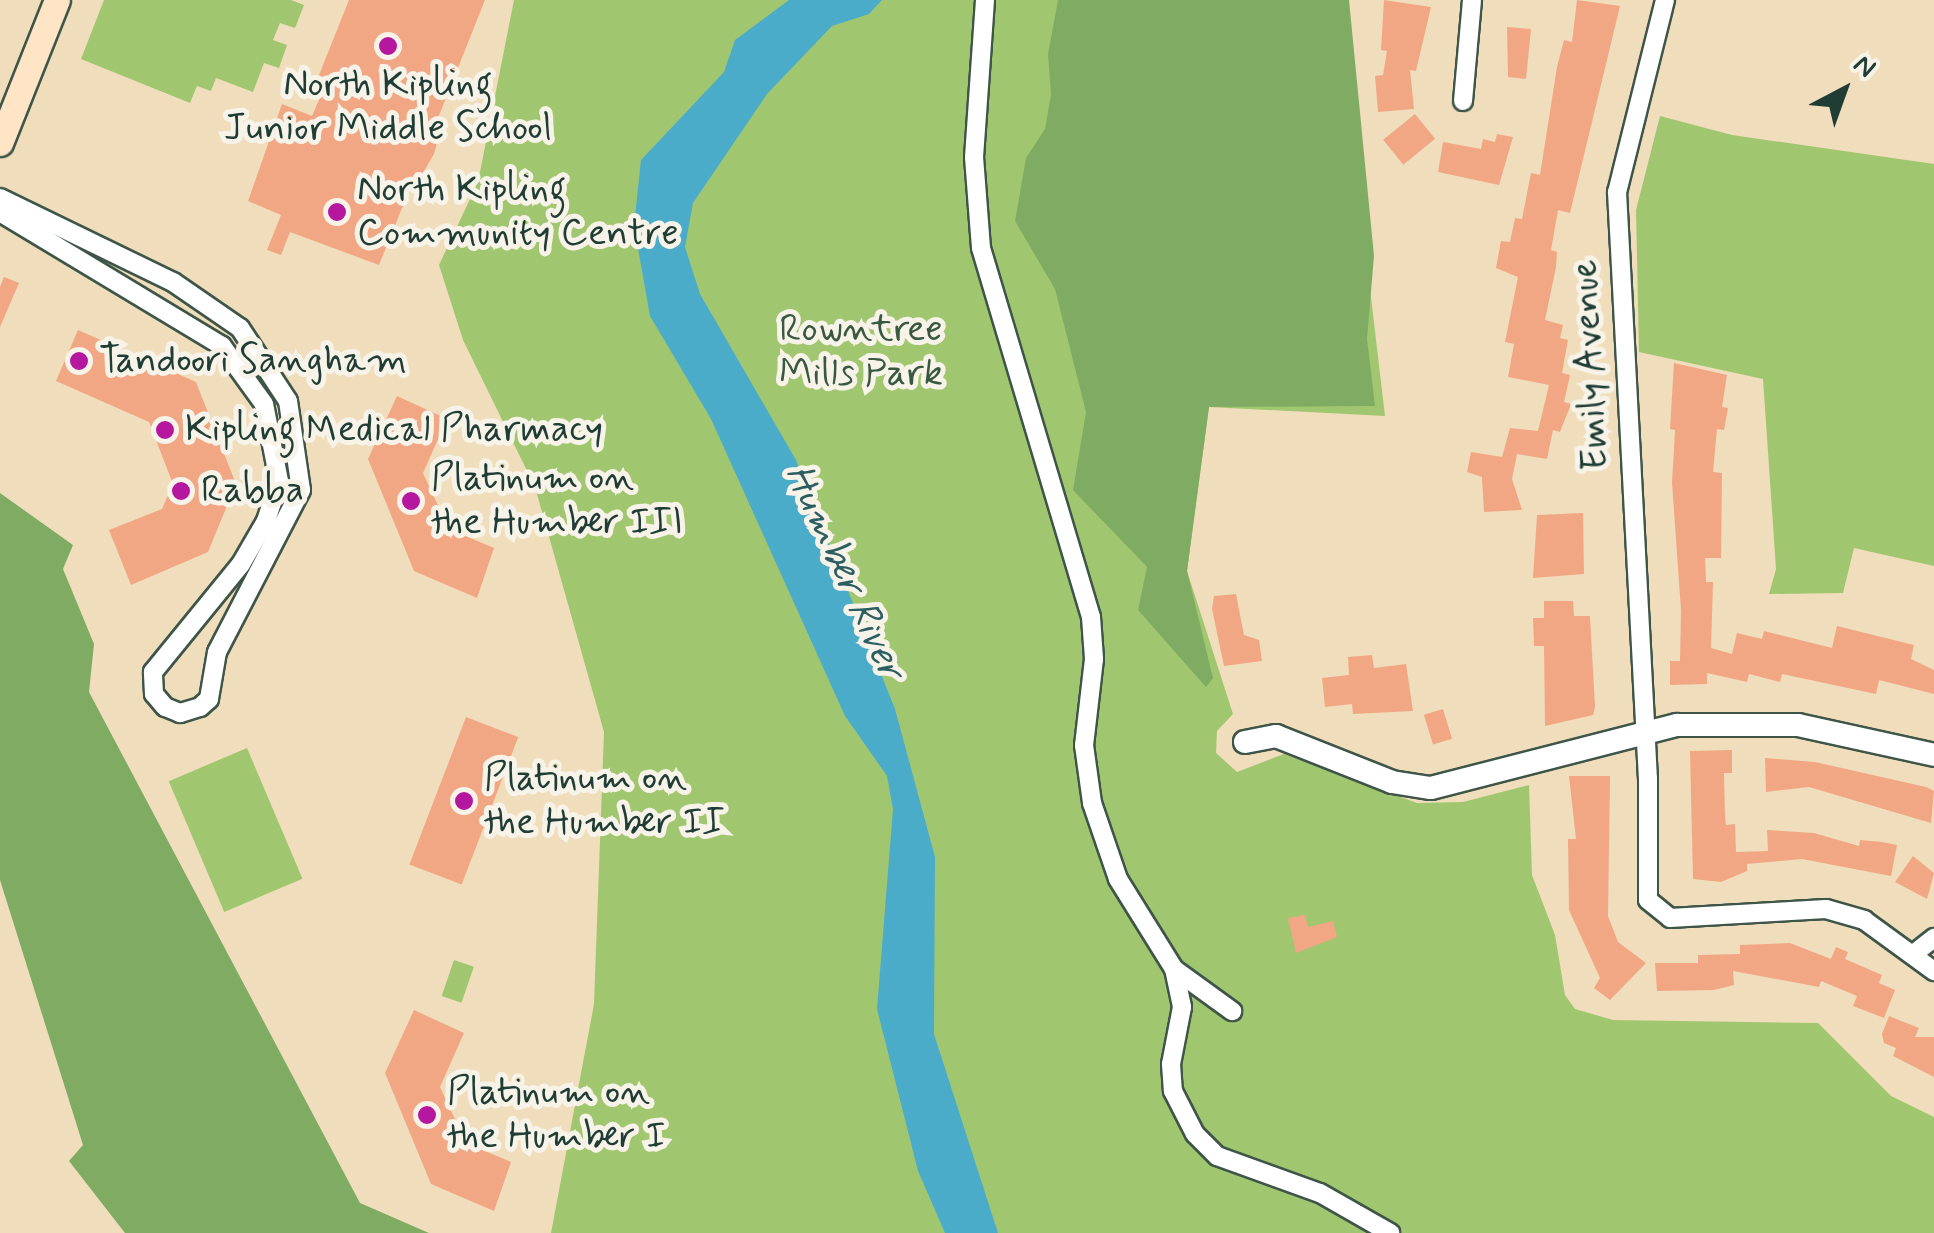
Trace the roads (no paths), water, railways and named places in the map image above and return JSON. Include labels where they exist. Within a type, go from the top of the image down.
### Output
[{"type":"main road","points":[[0,142],[57,0]]},
{"type":"street","points":[[985,0],[974,157],[981,248],[1092,617],[1094,658],[1084,745],[1092,803],[1118,879],[1174,968],[1182,1007],[1174,1091],[1194,1134],[1236,1167],[1320,1193],[1390,1233]]},
{"type":"street","points":[[1463,101],[1472,0]]},
{"type":"street","name":"Emily Avenue","points":[[1664,0],[1617,192],[1652,910],[1670,918],[1826,909],[1864,920],[1916,952]]},
{"type":"street","points":[[0,198],[173,282],[240,328],[270,366],[288,401],[301,490],[217,652],[209,699],[180,713],[154,694],[153,672],[241,564],[279,481],[275,441],[254,382],[222,346],[160,305],[0,212]]},
{"type":"street","points":[[160,305],[173,282]]},
{"type":"street","points":[[1246,742],[1276,736],[1392,782],[1431,788],[1678,725],[1798,725],[1934,755]]},
{"type":"street","points":[[1934,938],[1916,952],[1934,971]]},
{"type":"street","points":[[1174,968],[1232,1011]]},
{"type":"water","points":[[789,0],[882,0],[869,14],[832,26],[767,94],[693,203],[685,247],[700,294],[796,460],[895,709],[935,857],[934,1034],[998,1233],[945,1233],[918,1171],[877,1009],[893,809],[887,776],[845,716],[711,419],[650,316],[634,226],[641,160],[724,72],[735,40]]},
{"type":"place","name":"North Kipling Junior Middle School","points":[[388,46]]},
{"type":"place","name":"North Kipling Community Centre","points":[[337,212]]},
{"type":"place","name":"Tandoori Sangham","points":[[79,361]]},
{"type":"place","name":"Kipling Medical Pharmacy","points":[[165,430]]},
{"type":"place","name":"Rabba","points":[[181,491]]},
{"type":"place","name":"Platinum on the Humber III","points":[[411,501]]},
{"type":"place","name":"Platinum on the Humber II","points":[[464,801]]},
{"type":"place","name":"Platinum on the Humber I","points":[[427,1115]]},
{"type":"park label","name":"Rowntree Mills Park","points":[[861,352]]},
{"type":"water label","name":"Humber River","points":[[844,572]]}]
